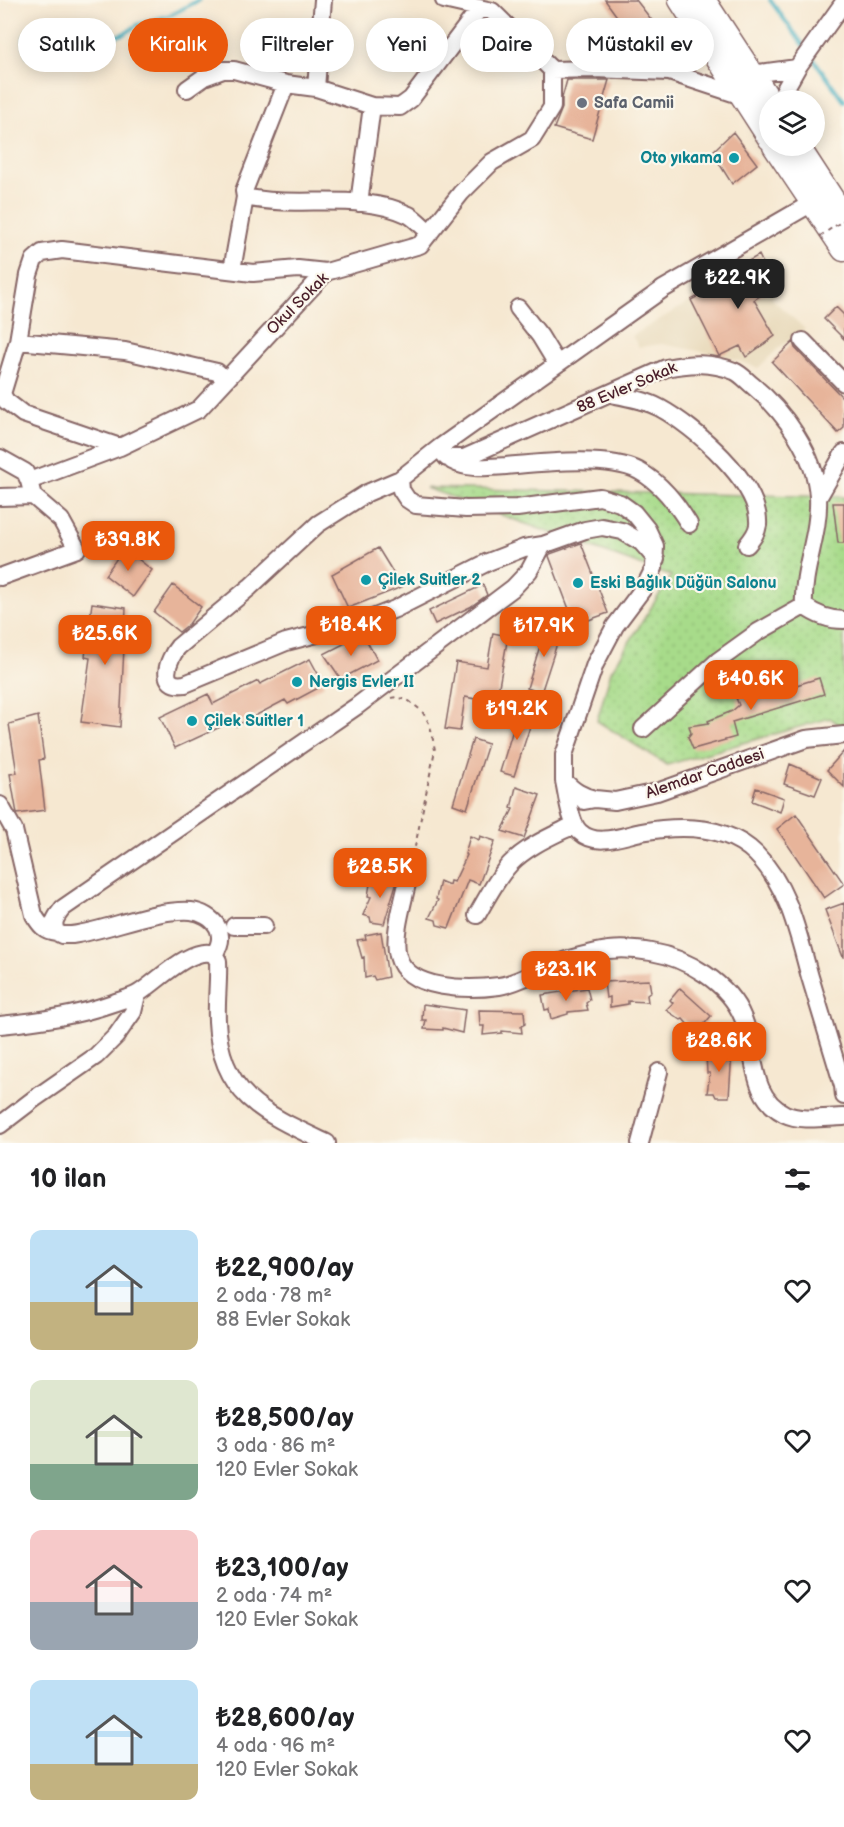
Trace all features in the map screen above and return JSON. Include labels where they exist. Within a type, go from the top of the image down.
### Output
[{"type":"highway","points":[[681,0],[760,90]]},
{"type":"highway","points":[[703,0],[738,65],[745,97],[759,120]]},
{"type":"highway","points":[[781,156],[844,249]]},
{"type":"highway","points":[[803,156],[844,219]]},
{"type":"street","points":[[316,88],[323,0]]},
{"type":"street","points":[[444,0],[491,7],[502,18]]},
{"type":"street","points":[[785,90],[797,68],[838,20],[844,2]]},
{"type":"street","points":[[187,89],[204,76],[223,70],[234,70],[286,84],[316,88],[372,106],[400,107],[411,99],[491,7]]},
{"type":"street","points":[[738,65],[797,68]]},
{"type":"street","name":"Okul Sokak","points":[[0,497],[31,488],[198,409],[326,272],[420,245],[461,193],[492,162],[532,139],[552,108],[552,72]]},
{"type":"street","points":[[669,72],[745,97]]},
{"type":"street","points":[[232,270],[244,191],[286,84]]},
{"type":"street","points":[[359,202],[372,106]]},
{"type":"street","points":[[244,197],[266,202],[359,202],[411,216],[430,233]]},
{"type":"street","points":[[656,559],[641,542],[622,531],[602,527],[585,530],[524,548],[488,562],[395,609],[360,623],[286,642],[185,684],[172,683],[167,676],[170,656],[177,647],[250,588],[318,524],[367,493],[400,479],[443,453],[557,364],[663,289],[812,203]]},
{"type":"street","points":[[120,447],[23,414],[6,401],[2,394],[18,341],[29,275],[34,260],[42,253],[62,250],[253,273],[298,269],[326,272]]},
{"type":"street","points":[[518,308],[540,336],[557,364]]},
{"type":"street","points":[[18,341],[125,351],[217,372],[226,380]]},
{"type":"street","points":[[803,341],[844,383]]},
{"type":"street","name":"88 Evler Sokak","points":[[443,453],[464,458],[666,368],[687,363],[710,363],[736,372],[763,393],[790,424],[815,473],[818,498],[814,536],[805,580],[804,606]]},
{"type":"street","points":[[611,394],[658,407],[710,443],[731,467],[751,496],[758,512],[758,527],[747,545]]},
{"type":"street","points":[[443,453],[462,466],[584,462],[612,464],[638,470],[676,503],[689,524]]},
{"type":"street","points":[[818,498],[844,453]]},
{"type":"street","points":[[0,458],[25,472],[31,488],[61,520],[77,549],[0,577]]},
{"type":"street","points":[[400,479],[401,490],[407,499],[416,505],[466,509],[517,508],[600,497],[620,503],[634,513],[647,529],[655,546],[654,568],[645,586],[615,626],[595,664],[564,755],[564,781],[573,820],[579,832],[588,837],[605,840],[643,832],[680,828],[708,830],[735,838],[756,854],[776,879],[790,909],[844,1096]]},
{"type":"street","points":[[56,932],[55,918],[63,909],[341,716],[521,581],[543,544]]},
{"type":"street","points":[[643,729],[719,660],[758,632],[804,606],[814,613],[834,620],[844,620]]},
{"type":"street","name":"Alemdar Caddesi","points":[[595,799],[615,801],[657,792],[806,739],[844,735]]},
{"type":"street","points":[[564,781],[581,796],[595,799]]},
{"type":"street","points":[[477,915],[494,884],[510,864],[532,846],[573,820],[577,806],[584,801],[595,799]]},
{"type":"street","points":[[0,805],[14,830],[34,915],[40,925],[48,931],[62,935],[85,933],[170,913],[192,911],[205,915],[213,921],[220,936],[216,957],[217,1022],[226,1066],[235,1083],[250,1100],[268,1114],[327,1143]]},
{"type":"street","points":[[408,879],[397,937],[398,956],[405,969],[419,980],[439,985],[500,986],[557,963],[600,951],[634,949],[668,955],[701,971],[726,992],[743,1017],[750,1040],[757,1083],[774,1107],[788,1115],[844,1117]]},
{"type":"street","points":[[234,926],[264,926]]},
{"type":"street","points":[[0,1024],[40,1021],[84,1013],[137,994],[184,960],[208,951],[216,957]]},
{"type":"street","points":[[0,1125],[96,1056],[116,1036],[133,1012],[137,994]]},
{"type":"street","points":[[640,1143],[659,1072]]},
{"type":"path","points":[[820,236],[844,219]]},
{"type":"path","points":[[386,699],[397,697],[409,701],[422,711],[429,725],[435,750],[408,879]]},
{"type":"shaded area","points":[[759,255],[766,269],[771,267],[778,283],[772,299],[805,329],[781,346],[758,368],[726,356],[662,344],[639,347],[632,336],[706,292],[728,273]]},
{"type":"green space","points":[[426,488],[844,497],[844,729],[830,718],[667,765],[597,721],[611,671],[671,576]]},
{"type":"building","points":[[605,0],[636,0],[650,18],[618,18]]},
{"type":"building","name":"Safa Camii","points":[[567,80],[609,80],[592,139],[554,128],[562,108]]},
{"type":"building","name":"Oto yıkama","points":[[733,132],[757,164],[732,184],[712,152]]},
{"type":"building","points":[[759,255],[766,270],[771,267],[778,283],[754,300],[775,336],[746,357],[740,346],[719,356],[691,300],[706,292],[718,296],[722,289],[730,289],[728,273]]},
{"type":"building","points":[[836,307],[844,315],[844,339],[824,319]]},
{"type":"building","points":[[793,342],[795,348],[844,399],[844,428],[838,433],[772,362]]},
{"type":"building","points":[[833,503],[844,503],[844,543],[838,543]]},
{"type":"building","name":"Eski Bağlık Düğün Salonu","points":[[581,543],[608,613],[575,625],[549,556]]},
{"type":"building","points":[[124,548],[152,570],[133,597],[105,575]]},
{"type":"building","name":"Çilek Suitler 2","points":[[378,548],[402,587],[348,608],[332,574]]},
{"type":"building","points":[[173,585],[201,607],[189,624],[179,632],[154,612]]},
{"type":"building","points":[[483,585],[487,595],[470,607],[435,624],[429,611]]},
{"type":"building","points":[[92,603],[126,608],[120,727],[81,722],[90,658],[85,657]]},
{"type":"building","points":[[547,623],[562,628],[541,693],[527,688]]},
{"type":"building","points":[[493,633],[508,636],[496,703],[465,697],[460,731],[445,729],[456,662],[487,667]]},
{"type":"building","points":[[363,634],[377,660],[341,679],[324,654]]},
{"type":"building","points":[[310,659],[324,685],[288,704],[285,700],[236,726],[233,721],[175,748],[160,717],[208,694],[213,704],[258,681],[260,684]]},
{"type":"building","points":[[819,678],[824,694],[732,722],[736,737],[693,749],[688,737],[691,733],[689,726],[709,723],[708,721],[732,711],[739,705],[736,698],[756,694],[755,692],[772,685],[774,692]]},
{"type":"building","points":[[520,707],[535,711],[514,776],[500,772]]},
{"type":"building","points":[[38,716],[44,759],[39,760],[45,810],[17,814],[10,774],[17,773],[9,724]]},
{"type":"building","points":[[473,739],[488,744],[467,809],[453,804]]},
{"type":"building","points":[[844,751],[844,787],[827,770]]},
{"type":"building","points":[[790,764],[822,778],[815,795],[784,784]]},
{"type":"building","points":[[516,787],[540,795],[524,838],[502,831],[513,809],[511,808]]},
{"type":"building","points":[[756,788],[784,798],[780,812],[752,801]]},
{"type":"building","points":[[796,814],[844,884],[824,898],[777,829]]},
{"type":"building","points":[[470,836],[479,840],[480,836],[495,841],[479,884],[468,880],[449,928],[437,925],[436,920],[429,918],[438,900],[436,899],[440,881],[449,885],[450,881],[454,882],[467,855],[465,854]]},
{"type":"building","points":[[381,877],[397,881],[384,924],[371,922],[370,917],[363,915],[371,897],[368,896],[371,878],[380,881]]},
{"type":"building","points":[[844,903],[844,957],[843,957],[825,910]]},
{"type":"building","points":[[381,932],[388,977],[375,980],[373,976],[365,978],[364,957],[362,958],[357,940],[366,939],[365,935]]},
{"type":"building","points":[[649,980],[651,992],[647,995],[648,1002],[628,1001],[628,1004],[610,1007],[610,997],[606,998],[604,982]]},
{"type":"building","points":[[587,988],[590,1000],[586,1003],[588,1010],[568,1012],[568,1014],[551,1019],[549,1009],[545,1010],[542,995]]},
{"type":"building","points":[[680,988],[711,1016],[696,1034],[683,1019],[681,1020],[666,1010],[673,1003],[670,1000]]},
{"type":"building","points":[[423,1004],[465,1010],[462,1033],[443,1028],[443,1030],[424,1029],[426,1020],[422,1020]]},
{"type":"building","points":[[479,1010],[524,1011],[525,1024],[521,1026],[522,1033],[502,1031],[502,1033],[483,1035],[484,1026],[480,1026]]},
{"type":"building","points":[[716,1051],[732,1052],[729,1097],[716,1097],[714,1093],[707,1093],[710,1073],[707,1073],[706,1054],[716,1056]]},
{"type":"waterway","points":[[116,36],[126,33],[137,25],[173,14],[199,0]]},
{"type":"waterway","points":[[770,0],[804,46]]},
{"type":"waterway","points":[[812,57],[844,101]]},
{"type":"place","name":"Safa Camii","points":[[582,103]]},
{"type":"place","name":"Oto yıkama","points":[[734,158]]},
{"type":"place","name":"Çilek Suitler 2","points":[[366,580]]},
{"type":"place","name":"Eski Bağlık Düğün Salonu","points":[[578,583]]},
{"type":"place","name":"Nergis Evler II","points":[[297,682]]},
{"type":"place","name":"Çilek Suitler 1","points":[[192,721]]}]
